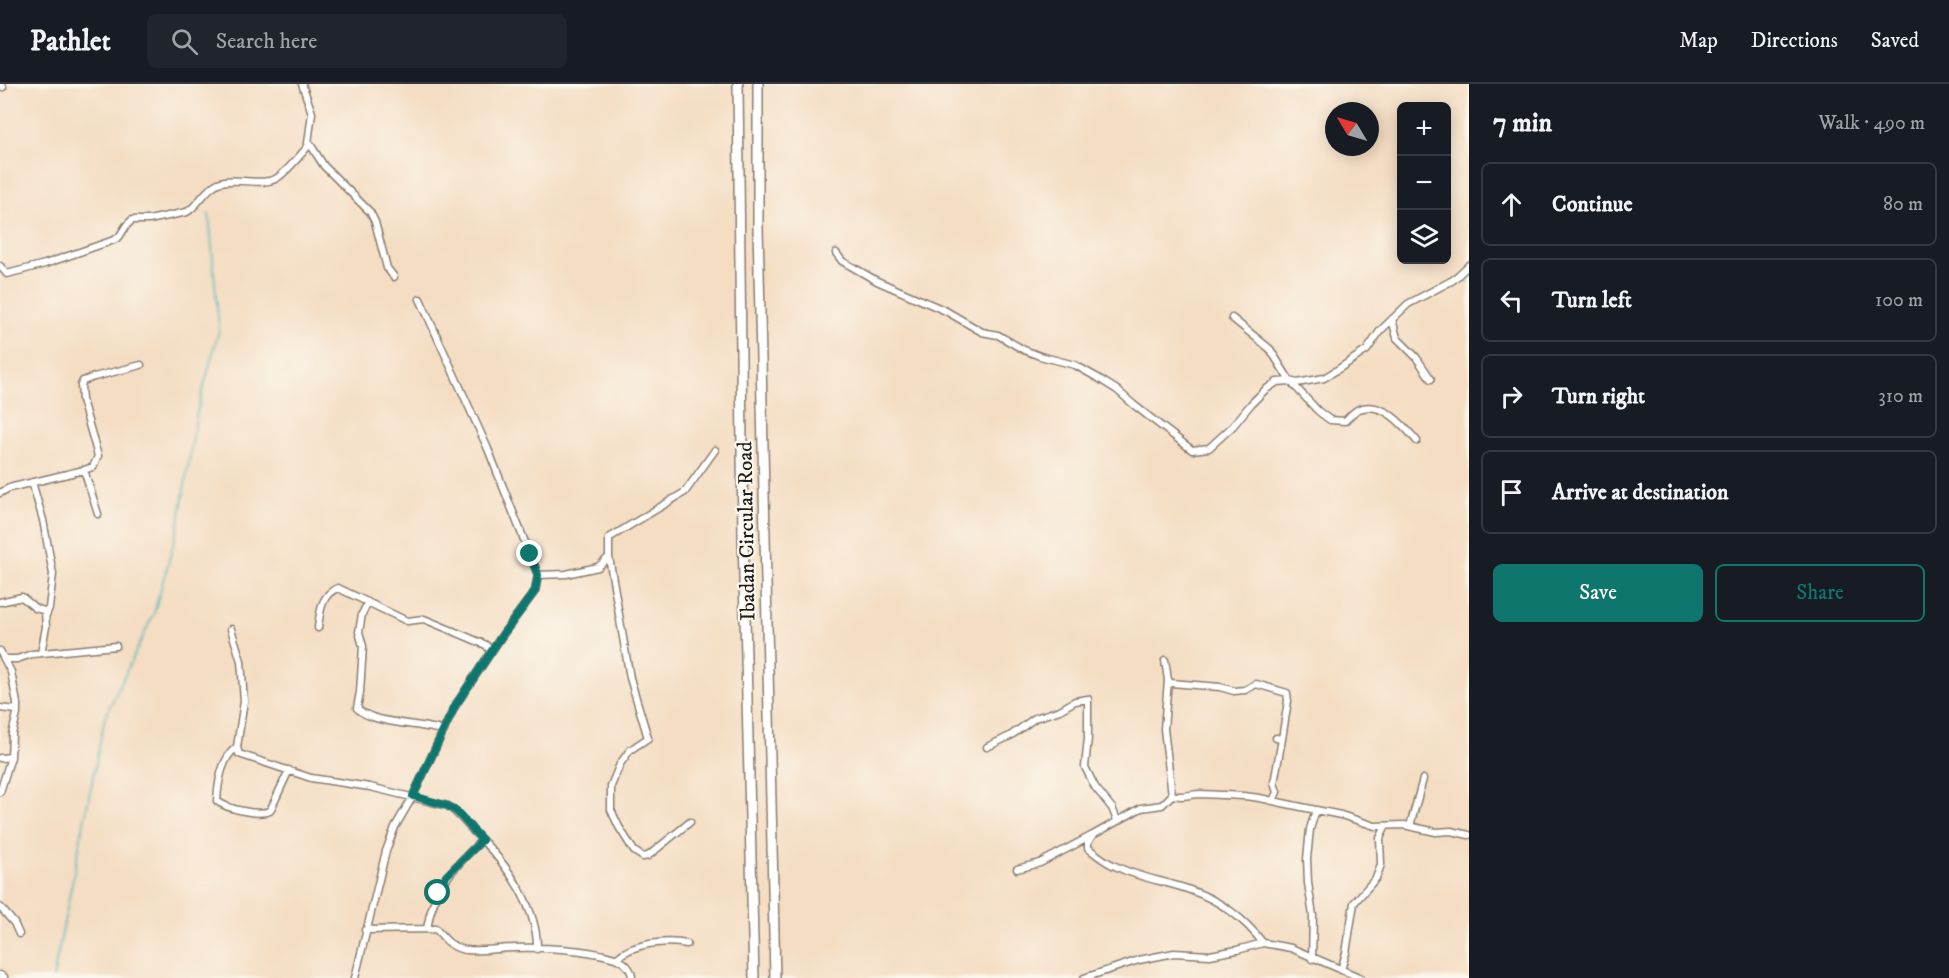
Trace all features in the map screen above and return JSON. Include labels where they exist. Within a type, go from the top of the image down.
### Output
[{"type":"highway","name":"Ibadan Circular Road","points":[[738,84],[744,537],[754,978]]},
{"type":"highway","name":"Ibadan Circular Road","points":[[758,84],[758,227],[775,978]]},
{"type":"street","points":[[302,84],[312,113],[308,143],[324,166],[370,212],[375,222],[387,268],[394,277]]},
{"type":"street","points":[[0,266],[7,274],[45,264],[114,240],[132,220],[180,215],[193,209],[207,191],[219,183],[264,181],[277,178],[310,144]]},
{"type":"street","points":[[836,253],[842,261],[877,281],[946,311],[982,332],[998,335],[1040,356],[1075,365],[1117,390],[1192,450],[1209,447],[1233,426],[1264,390],[1277,382],[1297,383],[1324,378],[1367,350],[1380,332],[1408,304],[1453,280],[1469,265]]},
{"type":"street","points":[[355,978],[365,930],[386,851],[395,827],[413,796],[455,706],[535,591],[538,575],[488,449],[420,299]]},
{"type":"street","points":[[1232,318],[1270,349],[1290,381],[1318,411],[1330,420],[1345,421],[1359,409],[1375,407],[1394,417],[1417,441]]},
{"type":"street","points":[[1392,319],[1397,338],[1416,357],[1431,380]]},
{"type":"street","points":[[0,493],[93,466],[98,456],[82,400],[81,385],[83,381],[94,377],[141,364]]},
{"type":"street","points":[[690,822],[648,856],[643,857],[634,851],[611,810],[611,786],[620,764],[630,750],[648,738],[630,678],[609,557],[609,538],[685,492],[714,450]]},
{"type":"street","points":[[84,470],[99,514]]},
{"type":"street","points":[[32,482],[43,520],[53,574],[50,608],[46,615],[41,653]]},
{"type":"street","points":[[538,575],[566,574],[598,567],[609,557]]},
{"type":"street","points":[[318,628],[323,600],[332,590],[338,588],[407,621],[424,620],[440,625],[486,645],[491,652]]},
{"type":"street","points":[[0,602],[22,597],[35,608],[45,611],[46,615]]},
{"type":"street","points":[[368,602],[362,614],[359,632],[363,646],[357,708],[361,713],[372,717],[434,727],[444,731]]},
{"type":"street","points":[[231,629],[241,661],[244,701],[237,747],[239,754],[310,778],[345,782],[448,806],[458,813],[503,863],[516,884],[537,933],[537,949]]},
{"type":"street","points":[[4,659],[116,646]]},
{"type":"street","points":[[0,651],[11,672],[16,695],[11,758],[0,792]]},
{"type":"street","points":[[1165,660],[1167,680],[1164,729],[1172,795]]},
{"type":"street","points":[[1167,680],[1171,683],[1220,687],[1234,691],[1245,690],[1256,684],[1287,693],[1288,701],[1279,739],[1274,783],[1277,792],[1273,801]]},
{"type":"street","points":[[987,747],[1010,736],[1035,718],[1060,710],[1074,701],[1088,699],[1085,767],[1095,786],[1112,808],[1117,820]]},
{"type":"street","points":[[0,708],[16,710]]},
{"type":"street","points":[[237,747],[229,755],[218,788],[217,801],[222,806],[259,813],[270,811],[275,805],[289,770]]},
{"type":"street","points":[[0,758],[11,758]]},
{"type":"street","points":[[1410,826],[1423,779]]},
{"type":"street","points":[[1172,795],[1178,797],[1198,794],[1258,797],[1341,814],[1375,826],[1410,826],[1436,832],[1451,831],[1469,835]]},
{"type":"street","points":[[1017,869],[1041,863],[1141,808],[1162,805],[1172,795]]},
{"type":"street","points":[[1312,959],[1313,916],[1307,859],[1310,829],[1316,810]]},
{"type":"street","points":[[1341,970],[1354,903],[1376,878],[1381,865],[1380,838],[1386,826]]},
{"type":"street","points":[[1093,835],[1088,842],[1088,848],[1113,866],[1164,884],[1188,889],[1215,900],[1237,915],[1263,943]]},
{"type":"street","points":[[427,929],[430,909],[446,876],[482,840]]},
{"type":"street","points":[[0,908],[14,923],[19,934]]},
{"type":"street","points":[[365,930],[436,929],[449,944],[463,950],[581,951],[617,958],[627,965],[632,978]]},
{"type":"street","points":[[617,958],[637,947],[672,941],[687,944]]},
{"type":"street","points":[[1084,978],[1174,953],[1210,955],[1238,951],[1263,943],[1291,948],[1312,959],[1361,978]]},
{"type":"waterway","points":[[53,978],[105,717],[154,613],[178,528],[197,412],[219,330],[209,213]]},
{"type":"route","points":[[438,893],[446,876],[482,840],[458,813],[448,806],[413,796],[455,706],[535,591],[538,575],[530,554]]}]
